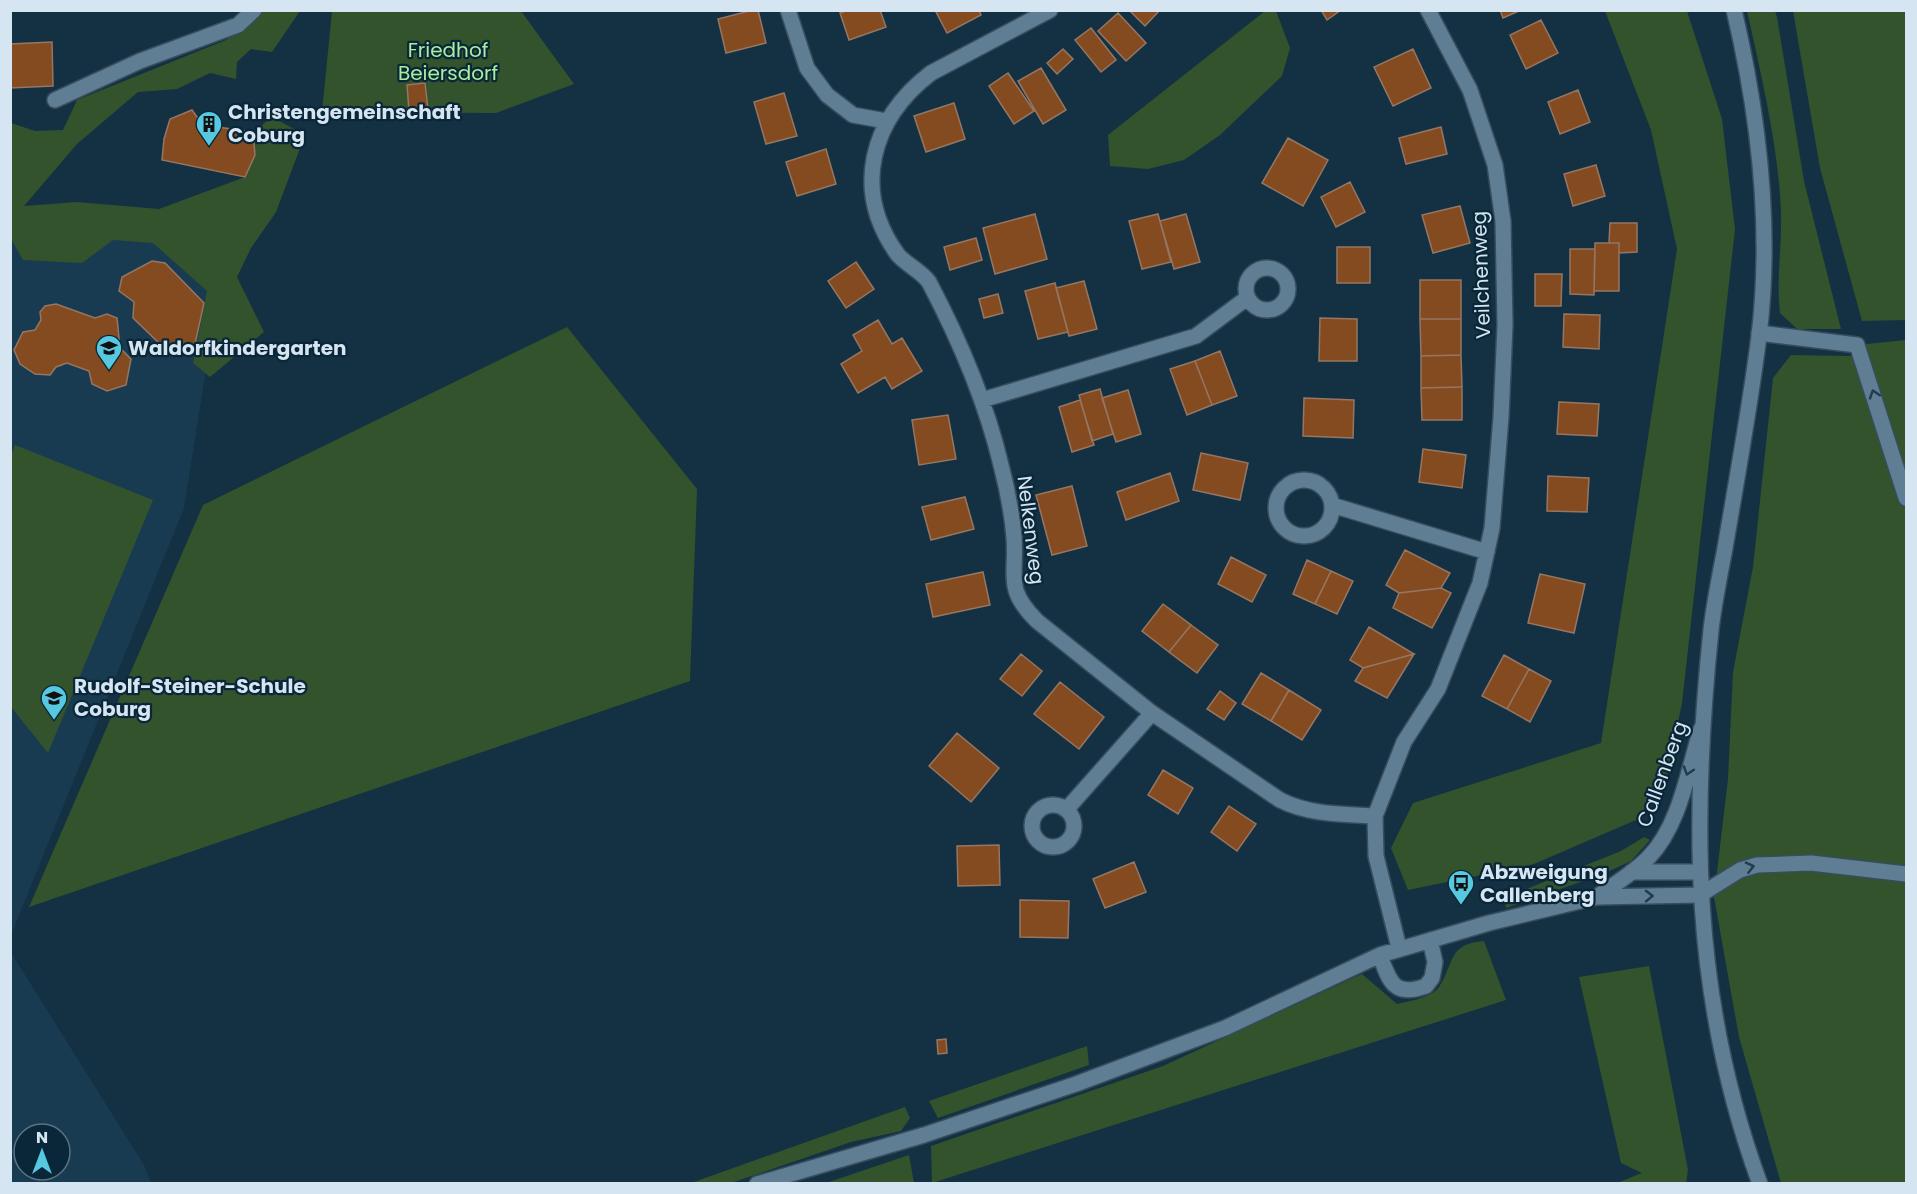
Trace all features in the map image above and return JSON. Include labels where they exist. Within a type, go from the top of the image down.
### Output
[{"type":"street","points":[[55,100],[140,61],[238,25],[254,10]]},
{"type":"street","points":[[788,10],[807,68],[827,95],[853,115],[886,120]]},
{"type":"street","name":"Nelkenweg","points":[[1050,10],[931,73],[918,83],[886,120],[879,137],[872,168],[874,199],[880,220],[900,257],[922,272],[929,282],[982,400],[1001,465],[1014,538],[1012,581],[1022,606],[1037,621],[1152,713],[1296,808],[1319,813],[1375,816]]},
{"type":"street","name":"Veilchenweg","points":[[1399,948],[1376,856],[1375,816],[1404,742],[1438,689],[1468,615],[1487,552],[1502,417],[1505,325],[1503,221],[1495,165],[1470,90],[1428,10]]},
{"type":"street","points":[[1734,10],[1748,71],[1764,217],[1759,333],[1712,629],[1698,852],[1706,968],[1713,1007],[1738,1117],[1760,1184]]},
{"type":"street","points":[[982,400],[1196,336],[1247,298]]},
{"type":"street","points":[[1759,333],[1857,345],[1906,498]]},
{"type":"street","points":[[1332,505],[1487,552]]},
{"type":"street","points":[[1066,810],[1152,713]]},
{"type":"street","name":"Callenberg","points":[[1597,897],[1649,857],[1672,821],[1705,715]]},
{"type":"street","points":[[757,1184],[924,1135],[1076,1084],[1225,1028],[1399,948],[1597,897],[1700,895],[1740,870],[1757,865],[1811,863],[1906,874]]},
{"type":"street","points":[[1631,872],[1699,872]]},
{"type":"street","points":[[1380,955],[1392,985],[1401,990],[1416,990],[1426,986],[1434,970],[1430,940]]},
{"type":"shaded area","points":[[11,233],[226,243],[184,508],[11,935]]},
{"type":"shaded area","points":[[10,951],[144,1165],[151,1183],[11,1183]]},
{"type":"green space","points":[[261,11],[300,11],[272,52],[251,49],[237,62],[236,79],[210,73],[177,89],[138,92],[77,144],[24,206],[77,202],[159,209],[245,177],[255,155],[253,132],[272,117],[305,135],[276,212],[251,248],[237,277],[264,332],[210,377],[193,363],[207,291],[153,243],[113,240],[82,263],[23,260],[11,239],[11,123],[35,131],[63,130],[77,100],[226,40]]},
{"type":"green space","name":"Friedhof Beiersdorf","points":[[332,11],[521,11],[574,84],[496,113],[322,112]]},
{"type":"green space","points":[[1265,11],[1276,11],[1290,48],[1282,76],[1220,135],[1184,160],[1148,169],[1110,166],[1108,135]]},
{"type":"green space","points":[[1605,11],[1687,11],[1722,119],[1735,229],[1682,703],[1666,780],[1636,820],[1534,864],[1408,890],[1391,848],[1413,803],[1601,743],[1677,249],[1651,130]]},
{"type":"green space","points":[[1747,11],[1775,11],[1777,17],[1804,181],[1841,329],[1797,329],[1780,313],[1780,189],[1768,112]]},
{"type":"green space","points":[[1793,11],[1906,11],[1906,320],[1862,321],[1820,168]]},
{"type":"green space","points":[[567,327],[697,489],[690,681],[29,907],[203,505]]},
{"type":"green space","points":[[1906,340],[1906,1183],[1781,1183],[1739,1037],[1714,897],[1728,779],[1733,672],[1753,567],[1773,378],[1791,355],[1851,356],[1857,345]]},
{"type":"green space","points":[[15,445],[153,500],[48,753],[11,707],[10,457]]},
{"type":"green space","points":[[1644,837],[1650,840],[1631,861],[1603,874],[1506,908],[1504,898],[1621,851]]},
{"type":"green space","points":[[1484,941],[1506,1000],[932,1183],[931,1146],[1163,1066],[1362,974],[1397,1004],[1425,996],[1439,987],[1458,951],[1464,946]]},
{"type":"green space","points":[[1649,966],[1688,1170],[1686,1183],[1617,1183],[1642,1173],[1621,1163],[1579,977]]},
{"type":"green space","points":[[1087,1046],[1089,1065],[938,1118],[929,1101]]},
{"type":"green space","points":[[905,1107],[910,1118],[901,1131],[851,1142],[731,1183],[691,1183]]},
{"type":"green space","points":[[909,1155],[914,1183],[826,1183]]},
{"type":"building","points":[[758,10],[766,43],[726,53],[718,19]]},
{"type":"building","points":[[848,10],[880,10],[886,27],[849,40],[840,13]]},
{"type":"building","points":[[935,10],[979,10],[981,15],[947,33]]},
{"type":"building","points":[[1129,10],[1160,10],[1145,26]]},
{"type":"building","points":[[1321,10],[1341,10],[1327,20]]},
{"type":"building","points":[[1500,10],[1521,10],[1503,18]]},
{"type":"building","points":[[1118,13],[1146,43],[1126,61],[1098,31]]},
{"type":"building","points":[[1541,20],[1558,53],[1526,69],[1510,35]]},
{"type":"building","points":[[1091,28],[1116,60],[1101,72],[1075,40]]},
{"type":"building","points":[[52,42],[53,86],[10,88],[10,44]]},
{"type":"building","points":[[1063,49],[1073,59],[1057,74],[1047,63]]},
{"type":"building","points":[[1413,49],[1431,88],[1393,106],[1374,67]]},
{"type":"building","points":[[1041,68],[1066,110],[1043,124],[1018,81]]},
{"type":"building","points":[[1008,73],[1034,111],[1014,124],[989,86]]},
{"type":"building","points":[[425,83],[428,109],[409,111],[407,85]]},
{"type":"building","points":[[1578,90],[1590,122],[1560,134],[1548,102]]},
{"type":"building","points":[[784,93],[797,136],[766,144],[754,102]]},
{"type":"building","points":[[954,103],[965,139],[926,152],[914,116]]},
{"type":"building","name":"Christengemeinschaft Coburg","points":[[192,110],[203,125],[253,132],[255,155],[245,177],[162,160],[164,139],[170,119]]},
{"type":"building","points":[[1441,127],[1447,154],[1406,164],[1399,138]]},
{"type":"building","points":[[1288,138],[1328,160],[1303,206],[1262,183]]},
{"type":"building","points":[[826,149],[836,184],[797,196],[786,162]]},
{"type":"building","points":[[1596,165],[1605,196],[1573,206],[1564,174]]},
{"type":"building","points":[[1350,182],[1365,212],[1336,227],[1321,197]]},
{"type":"building","points":[[1460,206],[1470,243],[1433,253],[1422,215]]},
{"type":"building","points":[[1035,214],[1047,259],[995,274],[983,228]]},
{"type":"building","points":[[1158,214],[1171,262],[1142,269],[1129,221]]},
{"type":"building","points":[[1186,214],[1200,262],[1174,269],[1160,221]]},
{"type":"building","points":[[1610,223],[1637,223],[1637,252],[1619,253],[1619,243],[1609,243]]},
{"type":"building","points":[[976,238],[982,260],[950,270],[944,247]]},
{"type":"building","points":[[1595,243],[1619,243],[1619,291],[1594,291]]},
{"type":"building","points":[[1337,247],[1370,247],[1370,283],[1337,283]]},
{"type":"building","points":[[1570,249],[1595,249],[1594,295],[1570,294]]},
{"type":"building","points":[[152,261],[165,263],[204,303],[195,344],[159,343],[133,318],[134,302],[119,291],[122,277]]},
{"type":"building","points":[[856,262],[874,289],[846,308],[828,281]]},
{"type":"building","points":[[1535,274],[1562,274],[1561,306],[1535,306]]},
{"type":"building","points":[[1420,280],[1461,280],[1461,319],[1420,319]]},
{"type":"building","points":[[1084,281],[1097,329],[1069,336],[1056,288]]},
{"type":"building","points":[[1055,283],[1068,332],[1038,339],[1025,291]]},
{"type":"building","points":[[998,294],[1003,313],[984,318],[979,299]]},
{"type":"building","points":[[56,304],[95,318],[107,314],[117,318],[120,348],[131,359],[126,385],[107,391],[92,384],[89,371],[67,363],[56,367],[50,375],[35,374],[20,364],[14,350],[23,332],[35,330],[41,320],[40,312],[45,306]]},
{"type":"building","points":[[1564,314],[1600,315],[1599,349],[1563,347]]},
{"type":"building","points":[[1320,318],[1357,319],[1357,361],[1319,361]]},
{"type":"building","points":[[1420,319],[1461,319],[1461,355],[1421,356]]},
{"type":"building","points":[[878,320],[892,344],[902,338],[922,371],[892,389],[885,377],[858,393],[841,364],[862,351],[853,335]]},
{"type":"building","points":[[1220,351],[1237,396],[1212,405],[1195,361]]},
{"type":"building","points":[[1461,355],[1462,387],[1421,388],[1421,356]]},
{"type":"building","points":[[1195,361],[1212,405],[1187,415],[1170,369]]},
{"type":"building","points":[[1462,387],[1462,420],[1422,420],[1421,388]]},
{"type":"building","points":[[1100,389],[1113,434],[1092,441],[1079,395]]},
{"type":"building","points":[[1128,390],[1141,434],[1116,442],[1102,398]]},
{"type":"building","points":[[1304,398],[1354,400],[1353,438],[1303,436]]},
{"type":"building","points":[[1080,400],[1094,445],[1072,452],[1059,407]]},
{"type":"building","points":[[1559,402],[1599,404],[1597,436],[1557,434]]},
{"type":"building","points":[[948,415],[956,459],[919,465],[912,420]]},
{"type":"building","points":[[1423,449],[1466,455],[1462,488],[1419,482]]},
{"type":"building","points":[[1201,453],[1248,463],[1240,500],[1193,490]]},
{"type":"building","points":[[1170,473],[1179,501],[1126,520],[1117,492]]},
{"type":"building","points":[[1548,476],[1589,478],[1587,512],[1547,511]]},
{"type":"building","points":[[1072,486],[1087,546],[1052,555],[1036,495]]},
{"type":"building","points":[[965,497],[974,529],[931,540],[922,507]]},
{"type":"building","points":[[1405,550],[1450,573],[1441,588],[1399,593],[1386,585]]},
{"type":"building","points":[[1231,557],[1266,575],[1252,602],[1218,584]]},
{"type":"building","points":[[1307,560],[1331,571],[1315,604],[1293,594]]},
{"type":"building","points":[[1331,571],[1353,581],[1337,614],[1315,604]]},
{"type":"building","points":[[983,572],[990,605],[933,617],[926,584]]},
{"type":"building","points":[[1540,574],[1585,584],[1574,633],[1528,623]]},
{"type":"building","points":[[1441,588],[1451,593],[1432,628],[1393,608],[1399,593]]},
{"type":"building","points":[[1163,604],[1191,625],[1169,652],[1142,631]]},
{"type":"building","points":[[1191,625],[1218,645],[1197,673],[1169,652]]},
{"type":"building","points":[[1369,627],[1414,654],[1363,668],[1350,660]]},
{"type":"building","points":[[1021,654],[1042,671],[1022,696],[1000,679]]},
{"type":"building","points":[[1414,654],[1387,698],[1355,681],[1363,668]]},
{"type":"building","points":[[1504,655],[1529,669],[1507,709],[1482,696]]},
{"type":"building","points":[[1529,669],[1551,681],[1530,722],[1507,709]]},
{"type":"building","points":[[1261,673],[1289,690],[1271,721],[1242,704]]},
{"type":"building","points":[[1060,682],[1104,717],[1079,749],[1034,714]]},
{"type":"building","points":[[1289,690],[1321,710],[1302,740],[1271,721]]},
{"type":"building","points":[[1220,691],[1236,703],[1224,720],[1207,709]]},
{"type":"building","points":[[957,733],[999,768],[971,802],[929,766]]},
{"type":"building","points":[[1163,770],[1193,788],[1178,814],[1148,795]]},
{"type":"building","points":[[1229,806],[1256,824],[1237,851],[1211,832]]},
{"type":"building","points":[[999,845],[1000,885],[958,886],[957,846]]},
{"type":"building","points":[[1134,862],[1146,892],[1105,908],[1093,879]]},
{"type":"building","points":[[1020,900],[1069,901],[1068,938],[1020,937]]},
{"type":"building","points":[[946,1039],[947,1053],[938,1054],[937,1040]]},
{"type":"place","name":"Christengemeinschaft Coburg","points":[[209,147]]},
{"type":"place","name":"Waldorfkindergarten","points":[[109,371]]},
{"type":"place","name":"Rudolf-Steiner-Schule Coburg","points":[[54,721]]},
{"type":"place","name":"Abzweigung Callenberg","points":[[1461,906]]}]
